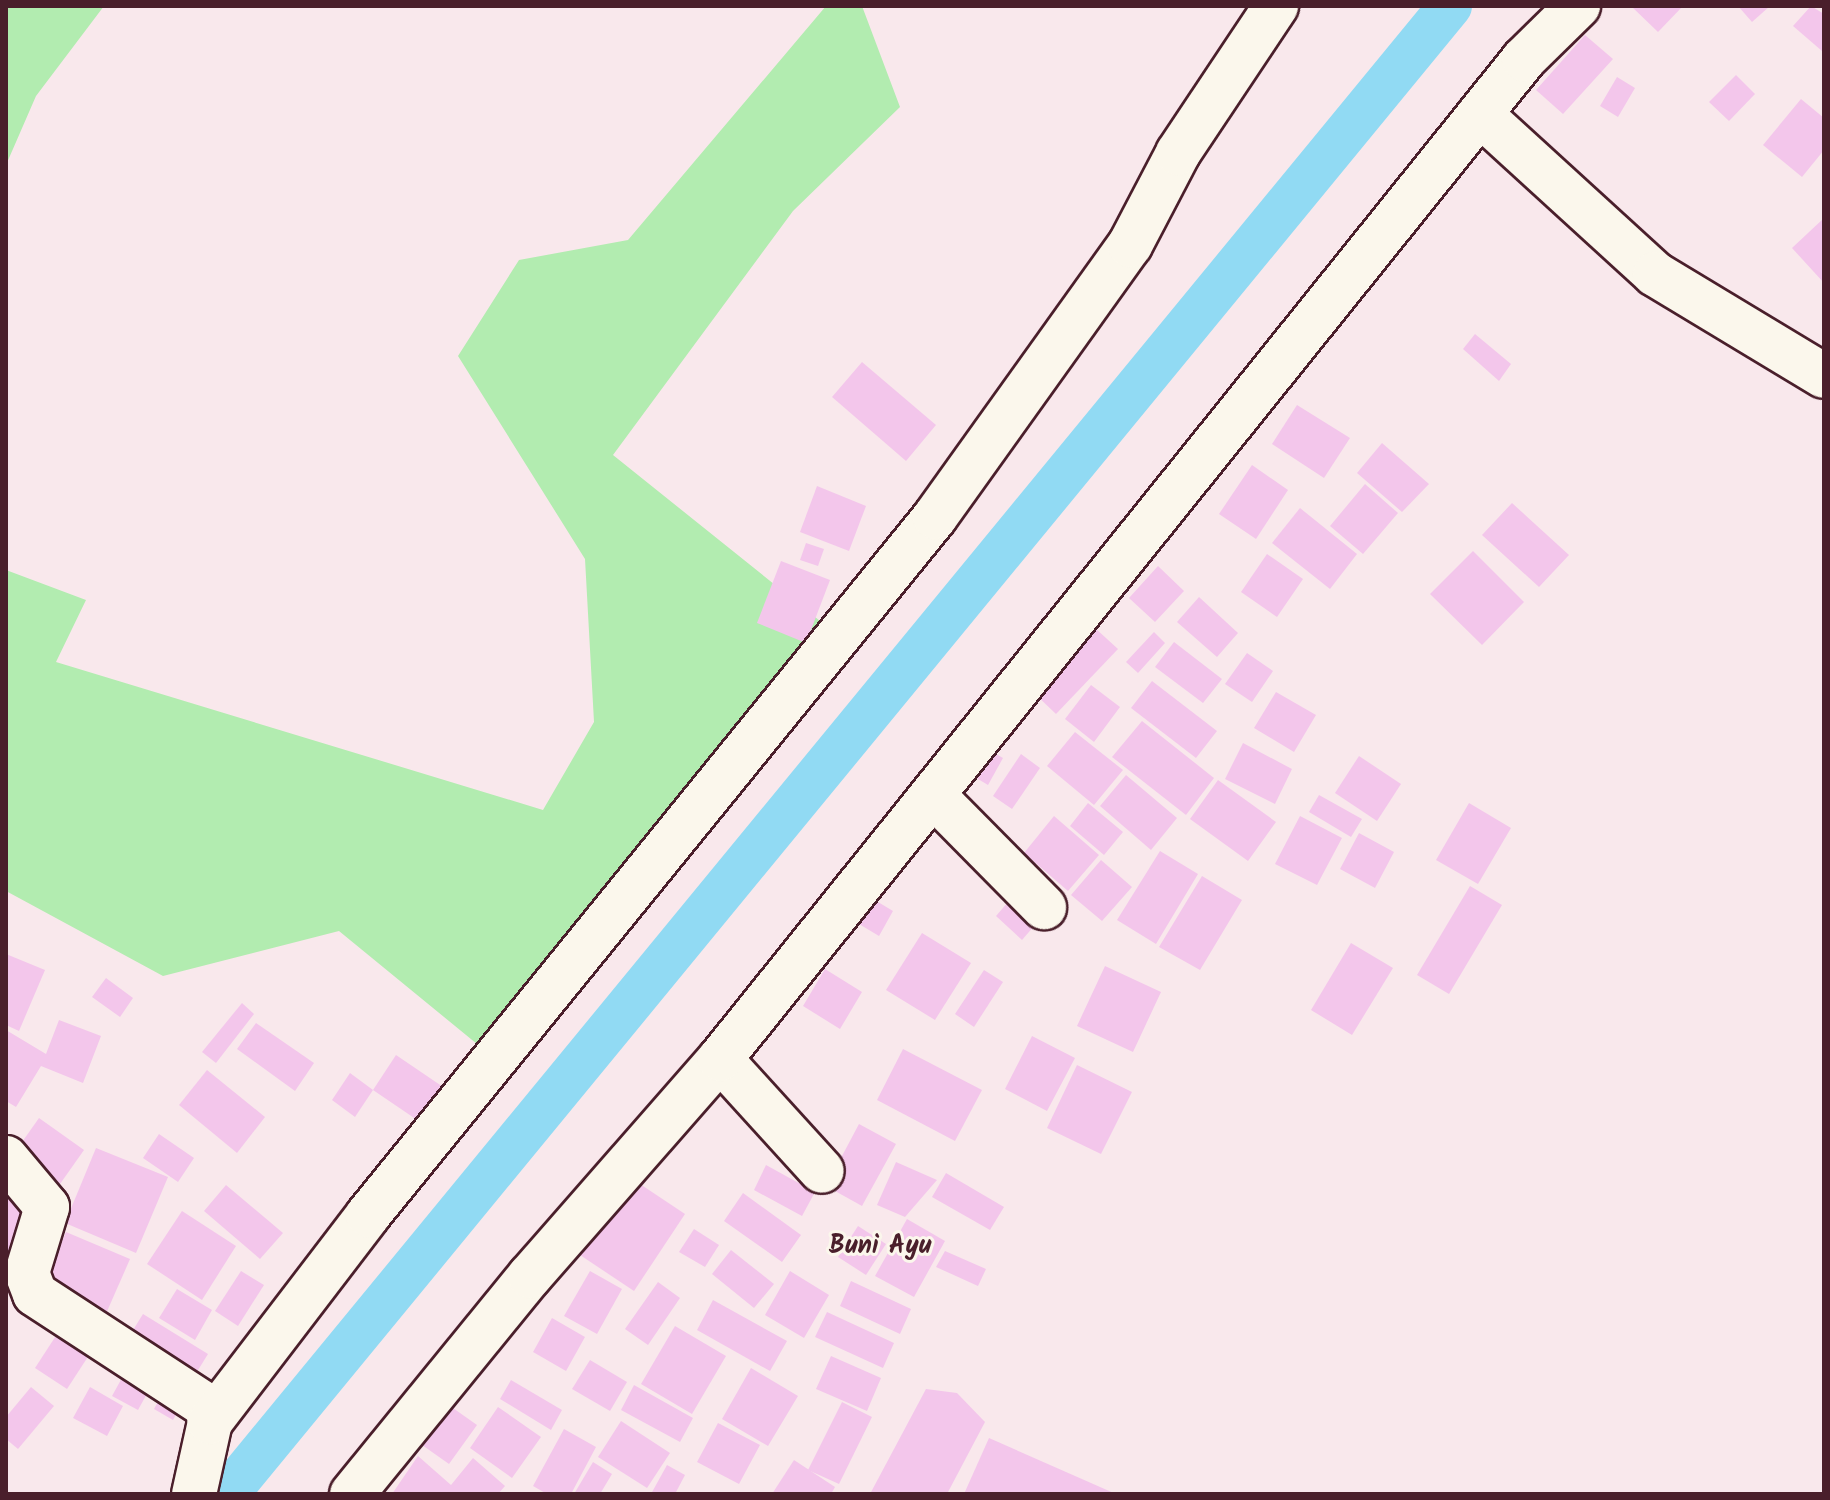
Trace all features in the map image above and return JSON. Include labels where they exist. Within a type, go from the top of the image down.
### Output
[{"type":"street","points":[[210,1422],[368,1215],[935,517],[1130,245],[1178,153],[1276,6]]},
{"type":"street","points":[[352,1494],[530,1276],[720,1059],[1480,114],[1578,6]]},
{"type":"street","points":[[1480,114],[1655,274],[1823,372]]},
{"type":"street","points":[[933,795],[1044,907]]},
{"type":"street","points":[[720,1059],[822,1171]]},
{"type":"street","points":[[6,1158],[47,1207],[16,1274],[35,1294],[154,1367],[207,1406],[210,1422],[194,1494]]},
{"type":"green space","points":[[6,6],[104,6],[36,96],[6,165]]},
{"type":"green space","points":[[826,6],[862,6],[900,107],[793,211],[613,455],[850,645],[488,1053],[339,931],[163,976],[6,891],[6,570],[86,600],[56,662],[543,810],[594,722],[585,559],[458,356],[519,260],[628,240]]},
{"type":"building","points":[[1631,6],[1683,6],[1658,32]]},
{"type":"building","points":[[1738,6],[1770,6],[1752,22]]},
{"type":"building","points":[[1811,6],[1824,14],[1822,51],[1793,26]]},
{"type":"building","points":[[1585,35],[1613,59],[1563,114],[1536,90]]},
{"type":"building","points":[[1736,75],[1755,94],[1729,121],[1709,102]]},
{"type":"building","points":[[1617,77],[1635,88],[1618,117],[1600,106]]},
{"type":"building","points":[[1801,99],[1824,118],[1824,150],[1802,177],[1763,145]]},
{"type":"building","points":[[1824,218],[1824,283],[1792,248]]},
{"type":"building","points":[[1475,334],[1511,364],[1499,381],[1463,349]]},
{"type":"building","points":[[862,362],[936,425],[906,461],[832,397]]},
{"type":"building","points":[[1297,405],[1350,438],[1324,478],[1272,444]]},
{"type":"building","points":[[1382,443],[1429,484],[1402,512],[1357,473]]},
{"type":"building","points":[[1252,465],[1288,490],[1256,539],[1219,514]]},
{"type":"building","points":[[1365,484],[1398,513],[1363,554],[1330,526]]},
{"type":"building","points":[[817,486],[866,506],[849,551],[800,532]]},
{"type":"building","points":[[1512,503],[1569,555],[1539,587],[1482,535]]},
{"type":"building","points":[[1300,508],[1357,554],[1330,589],[1272,543]]},
{"type":"building","points":[[806,543],[824,549],[818,566],[800,560]]},
{"type":"building","points":[[1473,551],[1524,602],[1482,645],[1430,594]]},
{"type":"building","points":[[1267,554],[1303,579],[1277,617],[1241,592]]},
{"type":"building","points":[[781,561],[830,580],[806,643],[757,623]]},
{"type":"building","points":[[1158,566],[1184,591],[1155,622],[1129,598]]},
{"type":"building","points":[[1199,597],[1238,633],[1217,657],[1177,622]]},
{"type":"building","points":[[1095,628],[1118,649],[1056,714],[1034,693]]},
{"type":"building","points":[[1154,632],[1165,643],[1138,673],[1126,662]]},
{"type":"building","points":[[1174,642],[1222,679],[1203,703],[1155,667]]},
{"type":"building","points":[[1247,653],[1273,671],[1252,702],[1225,684]]},
{"type":"building","points":[[1152,681],[1217,731],[1196,758],[1131,708]]},
{"type":"building","points":[[1091,685],[1120,707],[1094,742],[1065,719]]},
{"type":"building","points":[[1276,692],[1316,715],[1294,752],[1254,728]]},
{"type":"building","points":[[1142,721],[1214,778],[1186,815],[1112,757]]},
{"type":"building","points":[[1075,732],[1123,770],[1094,805],[1047,766]]},
{"type":"building","points":[[1243,743],[1292,769],[1275,804],[1225,779]]},
{"type":"building","points":[[987,749],[1003,758],[988,785],[973,776]]},
{"type":"building","points":[[1021,754],[1040,768],[1012,809],[993,796]]},
{"type":"building","points":[[1359,756],[1401,784],[1377,821],[1335,793]]},
{"type":"building","points":[[1126,775],[1177,818],[1151,850],[1100,806]]},
{"type":"building","points":[[1218,780],[1276,822],[1248,861],[1190,819]]},
{"type":"building","points":[[1319,795],[1362,819],[1351,837],[1309,812]]},
{"type":"building","points":[[1088,803],[1123,832],[1104,855],[1070,826]]},
{"type":"building","points":[[1469,803],[1511,828],[1478,884],[1436,860]]},
{"type":"building","points":[[1054,816],[1099,855],[1068,891],[1024,853]]},
{"type":"building","points":[[1300,816],[1342,838],[1317,885],[1275,864]]},
{"type":"building","points":[[1359,833],[1394,852],[1375,888],[1340,869]]},
{"type":"building","points":[[1160,851],[1198,874],[1156,944],[1117,920]]},
{"type":"building","points":[[1101,860],[1132,887],[1102,921],[1071,895]]},
{"type":"building","points":[[1202,876],[1242,900],[1200,970],[1159,947]]},
{"type":"building","points":[[1470,886],[1502,905],[1449,994],[1417,975]]},
{"type":"building","points":[[863,893],[893,911],[879,936],[849,918]]},
{"type":"building","points":[[1015,894],[1041,918],[1022,940],[996,916]]},
{"type":"building","points":[[922,933],[971,963],[935,1020],[886,990]]},
{"type":"building","points":[[1351,943],[1393,968],[1352,1035],[1311,1010]]},
{"type":"building","points":[[6,954],[45,970],[19,1031],[6,1025]]},
{"type":"building","points":[[1105,966],[1161,992],[1133,1052],[1077,1026]]},
{"type":"building","points":[[825,969],[862,992],[840,1029],[803,1006]]},
{"type":"building","points":[[984,970],[1003,982],[974,1027],[955,1014]]},
{"type":"building","points":[[106,978],[133,998],[120,1017],[92,997]]},
{"type":"building","points":[[242,1003],[254,1014],[216,1063],[202,1052]]},
{"type":"building","points":[[59,1020],[101,1036],[83,1083],[41,1066],[16,1107],[6,1101],[6,1030],[46,1054]]},
{"type":"building","points":[[256,1023],[314,1063],[295,1091],[237,1049]]},
{"type":"building","points":[[1032,1036],[1075,1058],[1047,1111],[1005,1089]]},
{"type":"building","points":[[903,1049],[982,1090],[955,1141],[877,1100]]},
{"type":"building","points":[[396,1055],[449,1091],[426,1126],[373,1090]]},
{"type":"building","points":[[1077,1065],[1132,1092],[1101,1154],[1047,1128]]},
{"type":"building","points":[[207,1070],[265,1117],[237,1153],[179,1105]]},
{"type":"building","points":[[350,1073],[373,1090],[355,1117],[332,1100]]},
{"type":"building","points":[[39,1118],[84,1150],[60,1184],[15,1152]]},
{"type":"building","points":[[859,1124],[896,1144],[862,1206],[826,1186]]},
{"type":"building","points":[[159,1134],[194,1158],[178,1182],[143,1158]]},
{"type":"building","points":[[96,1148],[168,1177],[136,1253],[65,1223]]},
{"type":"building","points":[[896,1162],[937,1180],[905,1217],[877,1205]]},
{"type":"building","points":[[766,1165],[815,1192],[802,1216],[754,1190]]},
{"type":"building","points":[[946,1173],[1004,1207],[990,1230],[932,1197]]},
{"type":"building","points":[[628,1176],[685,1214],[634,1291],[577,1253]]},
{"type":"building","points":[[226,1185],[283,1233],[260,1259],[204,1211]]},
{"type":"building","points":[[743,1193],[801,1235],[782,1262],[724,1221]]},
{"type":"building","points":[[6,1194],[30,1203],[10,1256],[6,1254]]},
{"type":"building","points":[[182,1211],[236,1246],[202,1300],[147,1264]]},
{"type":"building","points":[[907,1219],[945,1241],[914,1297],[875,1276]]},
{"type":"building","points":[[858,1226],[886,1244],[866,1275],[838,1257]]},
{"type":"building","points":[[694,1229],[719,1245],[705,1267],[679,1252]]},
{"type":"building","points":[[66,1232],[130,1259],[105,1316],[43,1284]]},
{"type":"building","points":[[731,1250],[774,1284],[754,1308],[712,1274]]},
{"type":"building","points":[[945,1251],[986,1269],[978,1286],[936,1267]]},
{"type":"building","points":[[241,1271],[264,1285],[238,1326],[215,1311]]},
{"type":"building","points":[[590,1271],[622,1289],[597,1334],[564,1316]]},
{"type":"building","points":[[790,1271],[829,1295],[804,1338],[765,1315]]},
{"type":"building","points":[[851,1281],[911,1309],[900,1334],[840,1306]]},
{"type":"building","points":[[658,1282],[680,1298],[648,1345],[625,1329]]},
{"type":"building","points":[[177,1289],[212,1310],[195,1340],[159,1318]]},
{"type":"building","points":[[713,1300],[787,1341],[770,1371],[697,1330]]},
{"type":"building","points":[[827,1312],[894,1343],[883,1368],[815,1337]]},
{"type":"building","points":[[143,1314],[208,1354],[190,1383],[125,1343]]},
{"type":"building","points":[[552,1318],[585,1337],[566,1371],[533,1352]]},
{"type":"building","points":[[675,1326],[726,1356],[692,1414],[641,1384]]},
{"type":"building","points":[[61,1328],[93,1349],[67,1389],[35,1368]]},
{"type":"building","points":[[831,1356],[881,1378],[867,1411],[816,1389]]},
{"type":"building","points":[[590,1360],[627,1382],[610,1411],[572,1389]]},
{"type":"building","points":[[128,1367],[154,1381],[138,1410],[112,1396]]},
{"type":"building","points":[[751,1368],[798,1396],[768,1446],[722,1419]]},
{"type":"building","points":[[511,1380],[562,1410],[551,1430],[500,1399]]},
{"type":"building","points":[[167,1385],[186,1396],[173,1420],[154,1409]]},
{"type":"building","points":[[634,1385],[693,1418],[680,1442],[621,1410]]},
{"type":"building","points":[[31,1387],[54,1406],[18,1449],[6,1439],[6,1417]]},
{"type":"building","points":[[90,1387],[123,1406],[107,1436],[73,1418]]},
{"type":"building","points":[[926,1389],[957,1393],[985,1422],[947,1494],[870,1494]]},
{"type":"building","points":[[443,1401],[477,1425],[449,1464],[415,1440]]},
{"type":"building","points":[[842,1402],[872,1417],[839,1484],[808,1470]]},
{"type":"building","points":[[498,1407],[541,1437],[512,1478],[470,1448]]},
{"type":"building","points":[[621,1421],[670,1453],[647,1488],[598,1457]]},
{"type":"building","points":[[718,1423],[760,1445],[739,1484],[697,1462]]},
{"type":"building","points":[[564,1429],[596,1447],[571,1494],[547,1494],[533,1486]]},
{"type":"building","points":[[989,1438],[1116,1494],[964,1494]]},
{"type":"building","points":[[418,1456],[451,1485],[473,1458],[505,1486],[498,1494],[392,1494]]},
{"type":"building","points":[[794,1460],[835,1487],[831,1494],[772,1494]]},
{"type":"building","points":[[593,1462],[612,1474],[600,1494],[574,1494]]},
{"type":"building","points":[[667,1465],[685,1475],[675,1494],[651,1494]]},
{"type":"waterway","points":[[227,1494],[1450,6]]},
{"type":"district","name":"Buni Ayu","points":[[880,1247]]}]
